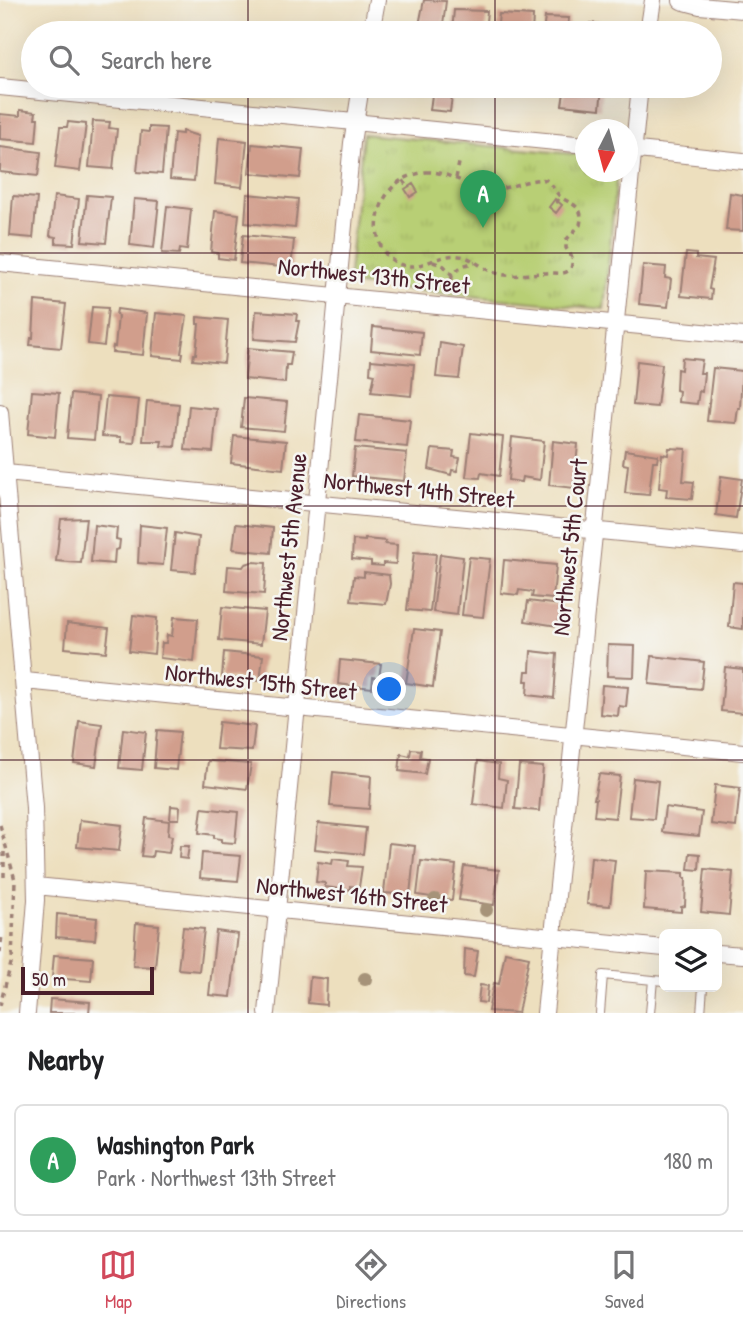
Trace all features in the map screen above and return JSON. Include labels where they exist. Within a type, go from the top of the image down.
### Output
[{"type":"street","points":[[373,21],[377,0]]},
{"type":"street","points":[[650,21],[653,0]]},
{"type":"street","points":[[681,1],[743,10]]},
{"type":"street","points":[[0,87],[21,89]]},
{"type":"street","points":[[108,98],[575,144]]},
{"type":"street","name":"Northwest 5th Avenue","points":[[267,1013],[316,502],[359,98]]},
{"type":"street","name":"Northwest 5th Court","points":[[635,119],[638,98]]},
{"type":"street","points":[[638,150],[743,161]]},
{"type":"street","name":"Northwest 5th Court","points":[[545,1013],[627,182]]},
{"type":"street","name":"Northwest 13th Street","points":[[0,263],[743,336]]},
{"type":"street","points":[[0,412],[33,785],[36,886],[27,1013]]},
{"type":"street","name":"Northwest 14th Street","points":[[6,473],[743,545]]},
{"type":"street","name":"Northwest 15th Street","points":[[24,681],[743,752]]},
{"type":"street","name":"Northwest 16th Street","points":[[36,886],[659,948]]},
{"type":"street","points":[[722,954],[743,956]]},
{"type":"lane","points":[[600,1013],[603,975],[659,981]]},
{"type":"lane","points":[[650,1013],[653,980]]},
{"type":"lane","points":[[701,1013],[703,992]]},
{"type":"path","points":[[456,178],[459,163]]},
{"type":"path","points":[[426,172],[437,172],[489,189],[508,188],[542,179],[553,186],[560,197],[576,205],[582,214],[580,225],[566,240],[566,248],[573,259],[569,271],[562,274],[549,272],[511,276],[488,270],[455,255],[439,257],[420,266],[397,263],[387,254],[379,240],[377,223],[382,204],[392,188],[403,180],[426,172]]},
{"type":"path","points":[[403,180],[408,188]]},
{"type":"path","points":[[555,203],[560,197]]},
{"type":"path","points":[[431,261],[444,266],[452,275]]},
{"type":"path","points":[[450,291],[452,275],[462,265],[475,262]]},
{"type":"path","points":[[0,825],[14,874],[12,960],[0,1005]]},
{"type":"path","points":[[4,842],[4,877]]},
{"type":"path","points":[[0,953],[2,935]]},
{"type":"green space","points":[[363,134],[575,154],[575,182],[616,182],[604,309],[348,284]]},
{"type":"building","points":[[424,0],[446,1],[444,21],[420,21]]},
{"type":"building","points":[[454,10],[487,11],[486,21],[453,21]]},
{"type":"building","points":[[499,14],[533,16],[533,21],[498,21]]},
{"type":"building","points":[[545,17],[569,18],[569,21],[544,21]]},
{"type":"building","points":[[432,98],[452,98],[450,112],[430,110]]},
{"type":"building","points":[[563,98],[601,98],[600,109],[562,105]]},
{"type":"building","points":[[20,110],[36,112],[36,142],[0,139],[0,114],[20,116]]},
{"type":"building","points":[[93,121],[110,122],[109,128],[117,129],[113,169],[89,167]]},
{"type":"building","points":[[68,122],[86,124],[80,171],[55,168],[60,127],[67,127]]},
{"type":"building","points":[[149,127],[166,128],[162,174],[137,172],[141,131],[149,132]]},
{"type":"building","points":[[182,131],[198,136],[194,181],[170,179],[174,133],[182,134]]},
{"type":"building","points":[[219,138],[247,141],[242,187],[215,184]]},
{"type":"building","points":[[252,144],[303,149],[300,178],[249,173]]},
{"type":"building","points":[[0,147],[41,152],[38,176],[0,172]]},
{"type":"building","points":[[413,184],[418,192],[410,197],[405,189]]},
{"type":"building","points":[[730,193],[743,195],[743,231],[726,230]]},
{"type":"building","points":[[247,194],[298,199],[295,228],[245,223]]},
{"type":"building","points":[[87,195],[111,197],[106,243],[82,241]]},
{"type":"building","points":[[13,196],[37,198],[33,238],[10,236]]},
{"type":"building","points":[[54,196],[79,199],[74,244],[56,243],[56,237],[50,236]]},
{"type":"building","points":[[134,199],[159,201],[154,248],[130,245]]},
{"type":"building","points":[[555,199],[562,205],[556,213],[549,207]]},
{"type":"building","points":[[167,206],[191,209],[187,250],[180,249],[179,254],[162,253]]},
{"type":"building","points":[[215,211],[239,214],[234,260],[218,258],[218,253],[211,252]]},
{"type":"building","points":[[243,235],[294,240],[291,268],[240,263]]},
{"type":"building","points":[[686,253],[696,254],[696,258],[714,260],[709,289],[712,290],[711,299],[681,296]]},
{"type":"building","points":[[643,265],[666,267],[665,278],[671,279],[668,307],[639,304]]},
{"type":"building","points":[[35,301],[66,304],[61,348],[30,345],[33,338]]},
{"type":"building","points":[[92,307],[108,308],[104,346],[88,344]]},
{"type":"building","points":[[117,309],[147,313],[143,355],[112,352],[113,346],[115,347]]},
{"type":"building","points":[[256,311],[297,314],[296,321],[299,321],[295,342],[254,339]]},
{"type":"building","points":[[156,313],[187,316],[182,359],[152,356]]},
{"type":"building","points":[[197,317],[228,320],[224,363],[193,360],[199,324]]},
{"type":"building","points":[[373,327],[422,332],[420,355],[371,350]]},
{"type":"building","points":[[440,343],[463,347],[459,379],[436,377]]},
{"type":"building","points":[[248,348],[292,352],[290,365],[286,365],[285,383],[245,379]]},
{"type":"building","points":[[682,358],[702,360],[702,392],[699,391],[697,404],[678,402],[677,369],[681,370]]},
{"type":"building","points":[[371,360],[414,364],[411,396],[371,392],[375,374],[370,373]]},
{"type":"building","points":[[637,361],[662,364],[657,407],[633,405]]},
{"type":"building","points":[[713,368],[742,371],[740,408],[736,423],[707,421]]},
{"type":"building","points":[[32,391],[59,393],[55,437],[28,434]]},
{"type":"building","points":[[71,394],[98,397],[94,440],[67,438]]},
{"type":"building","points":[[106,397],[139,400],[134,443],[121,442],[121,437],[102,436]]},
{"type":"building","points":[[244,398],[287,402],[284,431],[241,427]]},
{"type":"building","points":[[147,401],[179,404],[175,447],[161,446],[162,441],[143,441]]},
{"type":"building","points":[[189,406],[217,409],[213,452],[185,450]]},
{"type":"building","points":[[359,415],[410,420],[407,447],[356,442]]},
{"type":"building","points":[[471,433],[503,437],[499,476],[481,473],[480,478],[466,477]]},
{"type":"building","points":[[234,436],[286,441],[283,469],[231,463]]},
{"type":"building","points":[[512,437],[544,441],[540,480],[522,477],[521,482],[508,480]]},
{"type":"building","points":[[553,441],[578,444],[574,488],[549,485]]},
{"type":"building","points":[[355,448],[407,453],[404,481],[352,476]]},
{"type":"building","points":[[669,448],[686,449],[683,481],[694,482],[692,499],[666,497],[667,489],[659,488],[662,454],[668,455]]},
{"type":"building","points":[[432,449],[454,451],[453,457],[460,458],[457,471],[452,470],[451,475],[429,469]]},
{"type":"building","points":[[625,450],[658,455],[657,461],[653,461],[649,495],[625,493],[628,465],[623,464]]},
{"type":"building","points":[[721,476],[742,479],[736,518],[716,515]]},
{"type":"building","points":[[86,518],[81,563],[56,561],[61,519]]},
{"type":"building","points":[[236,524],[273,528],[271,553],[233,549]]},
{"type":"building","points":[[94,525],[117,528],[116,539],[120,540],[119,549],[115,550],[114,564],[91,562]]},
{"type":"building","points":[[140,525],[167,528],[163,565],[138,563]]},
{"type":"building","points":[[175,533],[199,537],[195,572],[171,570]]},
{"type":"building","points":[[365,539],[397,545],[396,564],[371,565],[371,561],[352,559],[353,540]]},
{"type":"building","points":[[414,552],[436,554],[430,612],[407,610]]},
{"type":"building","points":[[440,554],[463,557],[457,615],[433,612]]},
{"type":"building","points":[[469,557],[490,559],[483,617],[462,615]]},
{"type":"building","points":[[504,560],[556,565],[553,599],[532,597],[533,592],[519,590],[518,595],[501,593]]},
{"type":"building","points":[[252,562],[266,563],[264,594],[226,591],[228,566],[243,567]]},
{"type":"building","points":[[364,572],[389,575],[386,604],[351,601],[354,576],[364,577]]},
{"type":"building","points":[[733,582],[743,583],[743,629],[729,627]]},
{"type":"building","points":[[528,601],[561,605],[558,626],[525,621]]},
{"type":"building","points":[[222,607],[265,611],[261,644],[219,640]]},
{"type":"building","points":[[133,615],[157,618],[154,654],[129,651]]},
{"type":"building","points":[[174,617],[198,619],[194,662],[160,658],[162,643],[166,643],[167,635],[172,636]]},
{"type":"building","points":[[67,623],[109,628],[106,652],[65,648]]},
{"type":"building","points":[[414,629],[440,632],[433,687],[406,683]]},
{"type":"building","points":[[608,645],[635,646],[634,677],[607,676]]},
{"type":"building","points":[[531,651],[557,654],[554,698],[527,695],[528,681],[525,681],[526,671],[530,671]]},
{"type":"building","points":[[224,652],[263,656],[260,681],[222,677]]},
{"type":"building","points":[[652,656],[704,662],[701,689],[649,684]]},
{"type":"building","points":[[340,660],[381,664],[379,678],[373,677],[372,688],[338,684]]},
{"type":"building","points":[[725,667],[743,669],[743,713],[721,711]]},
{"type":"building","points":[[602,685],[628,687],[626,707],[619,706],[618,716],[600,714]]},
{"type":"building","points":[[79,721],[102,724],[96,766],[74,763]]},
{"type":"building","points":[[219,722],[255,726],[252,751],[216,749]]},
{"type":"building","points":[[123,729],[146,732],[142,770],[119,768]]},
{"type":"building","points":[[157,730],[180,732],[176,770],[154,768]]},
{"type":"building","points":[[411,749],[421,750],[420,757],[428,758],[425,774],[399,771],[401,754],[410,756]]},
{"type":"building","points":[[208,761],[251,764],[247,789],[205,784]]},
{"type":"building","points":[[478,761],[499,764],[498,778],[507,780],[504,808],[473,804]]},
{"type":"building","points":[[519,765],[543,767],[539,811],[515,809]]},
{"type":"building","points":[[333,772],[371,776],[369,809],[330,806]]},
{"type":"building","points":[[599,774],[620,776],[615,818],[594,816]]},
{"type":"building","points":[[633,778],[658,781],[654,819],[629,817]]},
{"type":"building","points":[[715,785],[740,788],[736,827],[711,824]]},
{"type":"building","points":[[171,806],[180,807],[179,819],[170,819]]},
{"type":"building","points":[[665,807],[702,812],[699,836],[662,832]]},
{"type":"building","points":[[202,808],[238,812],[235,843],[221,842],[221,839],[214,838],[214,835],[199,833]]},
{"type":"building","points":[[146,818],[169,821],[168,835],[172,836],[169,853],[153,851],[152,857],[141,856]]},
{"type":"building","points":[[80,820],[122,825],[119,851],[77,847]]},
{"type":"building","points":[[318,823],[366,828],[363,854],[315,849]]},
{"type":"building","points":[[389,843],[415,846],[410,895],[384,893]]},
{"type":"building","points":[[180,846],[189,846],[187,859],[179,858]]},
{"type":"building","points":[[202,853],[241,856],[238,881],[200,878]]},
{"type":"building","points":[[690,853],[700,854],[699,870],[688,869]]},
{"type":"building","points":[[591,857],[615,860],[610,906],[587,904]]},
{"type":"building","points":[[333,859],[349,861],[348,866],[362,867],[359,887],[350,886],[350,890],[325,887],[325,883],[316,882],[318,862],[332,864]]},
{"type":"building","points":[[421,861],[456,865],[452,900],[417,895]]},
{"type":"building","points":[[464,866],[499,870],[494,905],[459,900]]},
{"type":"building","points":[[705,869],[733,872],[729,915],[701,912]]},
{"type":"building","points":[[646,871],[684,873],[685,906],[681,907],[681,912],[644,909]]},
{"type":"building","points":[[57,914],[97,918],[95,940],[56,937]]},
{"type":"building","points":[[136,923],[159,925],[155,967],[133,966]]},
{"type":"building","points":[[183,927],[204,929],[199,971],[178,969]]},
{"type":"building","points":[[216,931],[238,934],[231,997],[209,995]]},
{"type":"building","points":[[465,949],[478,951],[474,977],[464,976]]},
{"type":"building","points":[[505,952],[529,957],[518,1013],[488,1011],[494,983],[499,984]]},
{"type":"building","points":[[54,955],[93,958],[91,981],[52,978]]},
{"type":"building","points":[[310,977],[327,979],[326,1005],[308,1003]]},
{"type":"building","points":[[480,985],[488,986],[486,1003],[478,1002]]},
{"type":"building","points":[[50,999],[90,1002],[89,1013],[49,1013]]},
{"type":"place","name":"Washington Park","points":[[483,228]]}]
